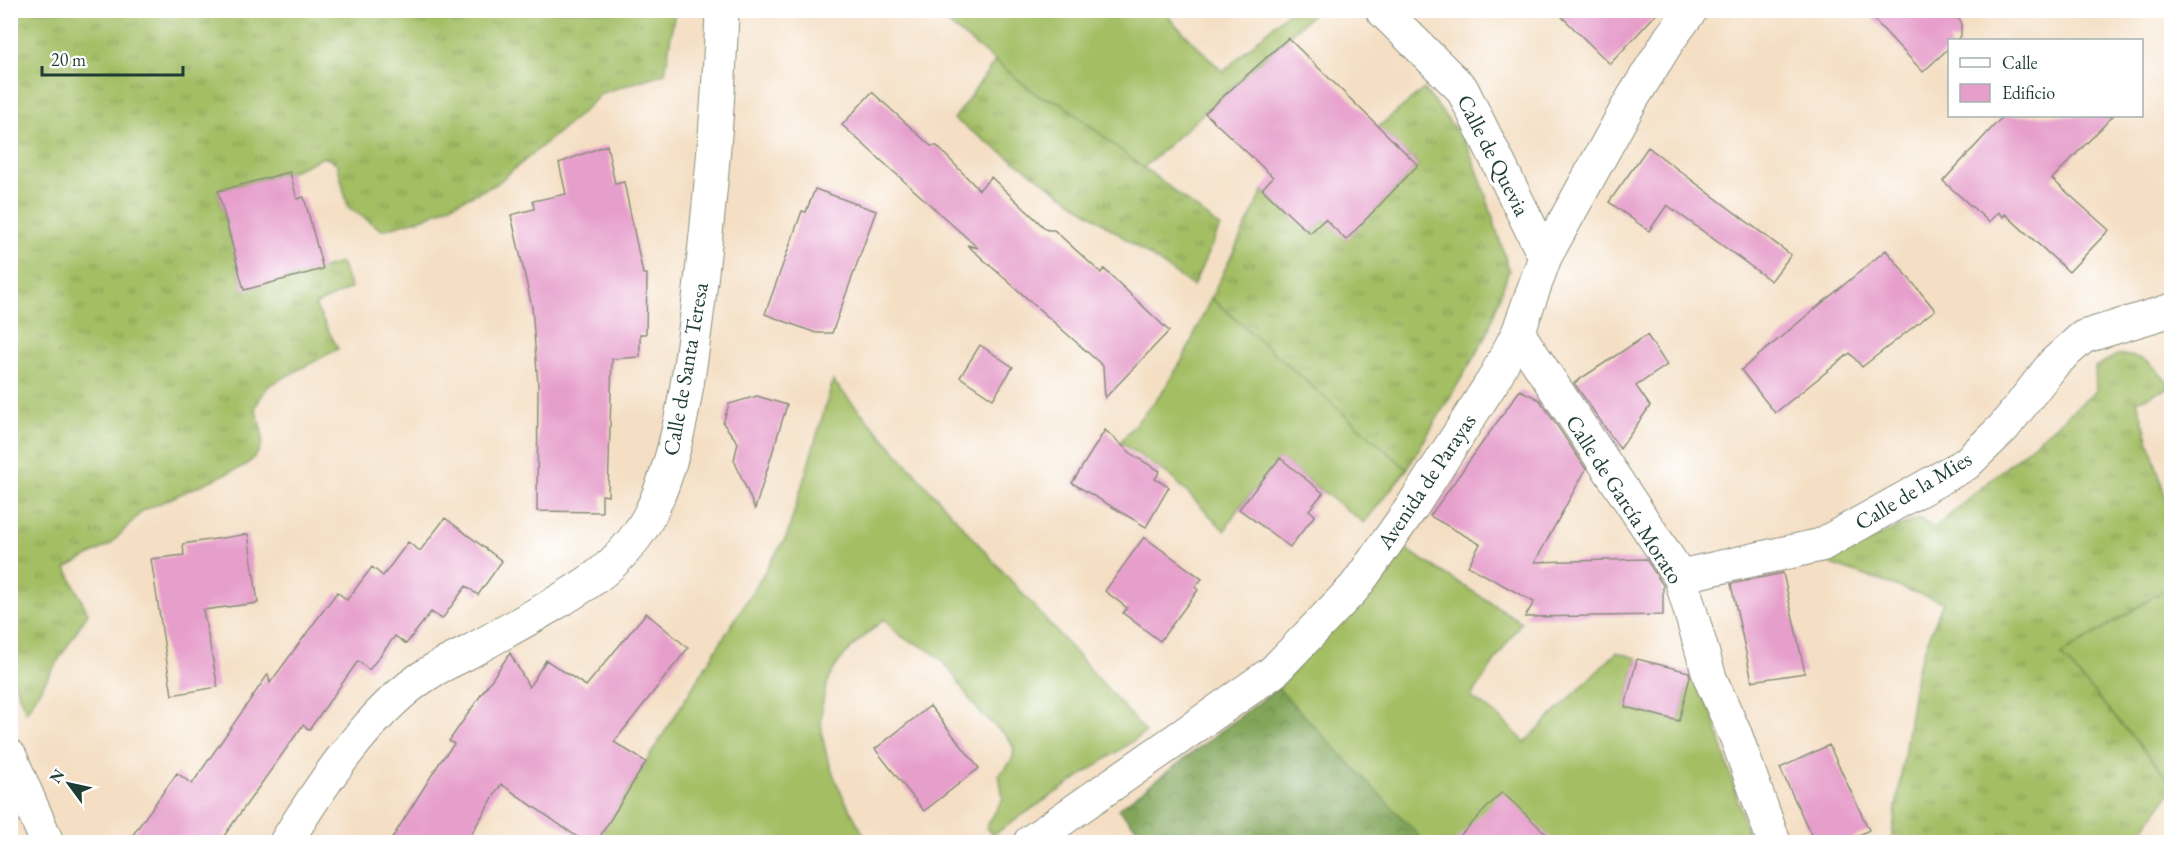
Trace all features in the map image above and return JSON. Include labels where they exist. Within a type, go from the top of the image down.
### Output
[{"type":"main road","name":"Calle de Santa Teresa","points":[[286,843],[312,800],[389,705],[428,673],[597,576],[626,549],[649,517],[666,474],[683,403],[695,327],[715,144],[722,10]]},
{"type":"main road","name":"Calle de Quevia","points":[[1382,10],[1462,89],[1545,257]]},
{"type":"main road","name":"Avenida de Parayas","points":[[1030,843],[1273,672],[1355,588],[1412,507],[1494,379],[1518,333],[1545,257],[1632,99],[1670,38],[1691,10]]},
{"type":"main road","name":"Calle de la Mies","points":[[1680,576],[1821,545],[1966,464],[2004,427],[2054,363],[2083,337],[2172,310]]},
{"type":"main road","name":"Calle de García Morato","points":[[1518,333],[1680,576],[1710,678],[1736,736],[1774,843]]},
{"type":"main road","points":[[10,756],[47,843]]},
{"type":"green space","points":[[942,10],[1167,11],[1171,20],[1223,72],[1289,11],[1315,12],[1143,168],[1060,102],[1039,96],[937,15]]},
{"type":"green space","points":[[11,11],[675,11],[665,73],[602,93],[578,116],[496,184],[424,218],[382,230],[348,207],[337,163],[324,157],[290,172],[218,191],[244,290],[341,263],[351,288],[315,305],[338,349],[268,386],[255,407],[262,432],[262,445],[254,458],[246,465],[142,511],[111,544],[66,568],[88,613],[26,712],[11,674]]},
{"type":"green space","points":[[995,61],[1039,96],[1060,102],[1220,227],[1193,286],[954,119]]},
{"type":"green space","points":[[1424,89],[1466,143],[1481,180],[1509,270],[1486,337],[1407,469],[1211,298],[1263,191],[1310,233],[1325,219],[1346,239],[1418,165],[1378,127]]},
{"type":"green space","points":[[1211,298],[1407,469],[1364,523],[1280,459],[1235,513],[1225,531],[1172,477],[1120,442],[1161,394],[1183,359]]},
{"type":"green space","points":[[2117,355],[2143,359],[2159,372],[2171,387],[2137,401],[2171,516],[2171,586],[2062,655],[2171,781],[2171,791],[2135,842],[1891,842],[1917,668],[1943,602],[1824,562],[1918,518],[1934,528],[2096,391],[2095,367]]},
{"type":"green space","points":[[833,381],[1146,732],[993,835],[986,828],[1003,798],[999,774],[1009,764],[1013,755],[1013,747],[1002,732],[974,705],[951,671],[936,655],[901,636],[884,619],[850,650],[833,671],[824,693],[821,715],[828,760],[846,802],[868,842],[596,842],[787,536]]},
{"type":"green space","points":[[1404,548],[1521,622],[1471,697],[1497,715],[1525,742],[1617,652],[1637,658],[1625,707],[1679,721],[1691,673],[1713,716],[1750,842],[1425,842],[1278,688]]},
{"type":"green space","points":[[2171,586],[2171,781],[2061,655]]},
{"type":"green space","points":[[1278,688],[1426,842],[1150,842],[1118,809]]},
{"type":"building","points":[[1555,10],[1660,10],[1610,64]]},
{"type":"building","points":[[1865,10],[1951,10],[1961,22],[1961,36],[1958,39],[1948,39],[1948,49],[1923,72]]},
{"type":"building","points":[[1288,38],[1418,165],[1346,240],[1325,219],[1310,233],[1298,223],[1262,189],[1273,177],[1205,113]]},
{"type":"building","points":[[872,92],[931,146],[937,146],[979,190],[991,177],[1047,230],[1054,230],[1101,273],[1104,269],[1169,331],[1105,398],[1103,366],[967,245],[978,248],[842,125]]},
{"type":"building","points":[[2002,117],[2112,117],[2052,179],[2109,230],[2069,272],[2005,214],[2003,217],[1998,212],[1989,222],[1943,181]]},
{"type":"building","points":[[607,145],[615,184],[624,182],[643,274],[647,274],[646,334],[640,334],[640,357],[612,359],[608,496],[602,495],[602,512],[537,511],[538,385],[532,307],[511,215],[534,209],[533,201],[566,194],[559,163]]},
{"type":"building","points":[[1648,147],[1791,255],[1771,281],[1667,205],[1649,231],[1609,202]]},
{"type":"building","points":[[290,172],[297,199],[304,197],[323,269],[244,290],[218,191]]},
{"type":"building","points":[[815,189],[876,211],[832,333],[816,333],[765,314],[802,211],[806,212]]},
{"type":"building","points":[[1886,250],[1935,310],[1862,367],[1850,353],[1775,413],[1741,370]]},
{"type":"building","points":[[1647,335],[1667,365],[1636,386],[1650,406],[1620,449],[1574,383]]},
{"type":"building","points":[[980,345],[1013,367],[993,399],[960,377]]},
{"type":"building","points":[[1520,390],[1540,400],[1586,469],[1535,562],[1646,559],[1663,585],[1663,615],[1525,617],[1534,602],[1468,566],[1480,544],[1430,516]]},
{"type":"building","points":[[757,396],[787,405],[755,509],[734,460],[738,443],[723,423],[729,404]]},
{"type":"building","points":[[1105,430],[1134,456],[1160,471],[1155,479],[1169,487],[1146,527],[1072,483]]},
{"type":"building","points":[[1280,458],[1323,493],[1309,510],[1315,515],[1290,547],[1239,509]]},
{"type":"building","points":[[445,518],[502,561],[478,595],[466,586],[442,619],[431,612],[406,644],[395,636],[369,670],[358,661],[309,730],[303,725],[219,843],[127,843],[177,773],[192,784],[268,674],[270,683],[337,592],[347,600],[372,567],[383,576],[408,542],[420,551]]},
{"type":"building","points":[[248,534],[258,603],[203,610],[218,687],[172,695],[151,559],[184,555],[183,544]]},
{"type":"building","points":[[1144,537],[1202,579],[1195,587],[1198,590],[1160,641],[1123,613],[1127,608],[1105,591]]},
{"type":"building","points":[[1783,573],[1805,673],[1752,681],[1731,584]]},
{"type":"building","points":[[646,613],[688,648],[614,742],[646,762],[596,843],[586,843],[501,784],[466,843],[389,843],[440,762],[454,744],[449,741],[510,653],[529,687],[546,660],[586,686]]},
{"type":"building","points":[[1637,659],[1689,672],[1690,677],[1679,721],[1625,707]]},
{"type":"building","points":[[930,706],[979,768],[924,811],[875,749]]},
{"type":"building","points":[[1829,745],[1869,830],[1844,843],[1815,843],[1780,768]]},
{"type":"building","points":[[1502,792],[1556,843],[1453,843]]}]
